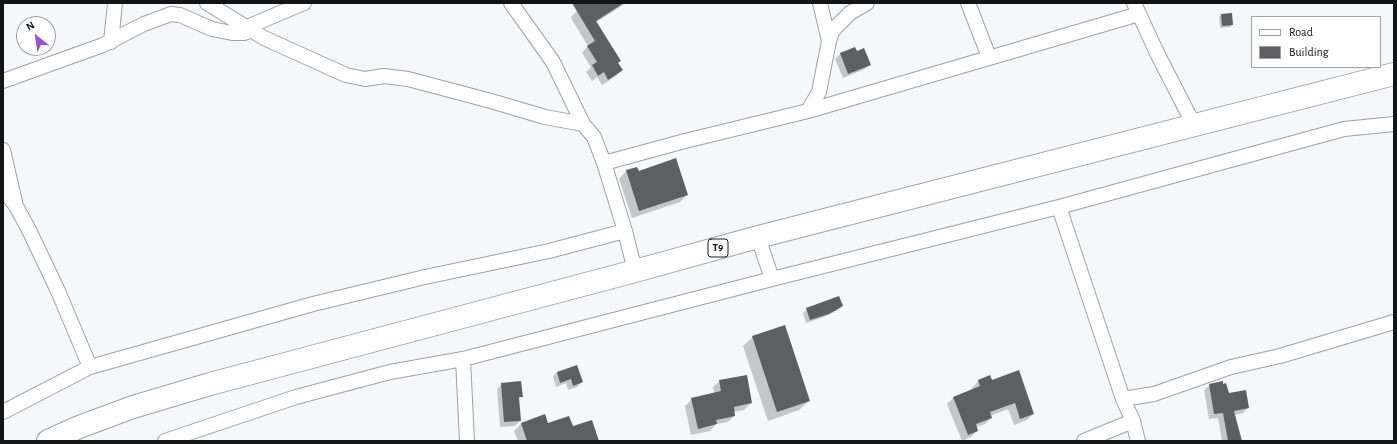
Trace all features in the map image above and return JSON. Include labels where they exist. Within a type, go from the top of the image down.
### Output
[{"type":"highway","name":"T9","points":[[48,441],[79,427],[133,407],[210,384],[758,237],[1394,74]]},
{"type":"street","points":[[111,42],[115,3]]},
{"type":"street","points":[[207,3],[264,38],[346,75],[365,79],[384,76],[408,78],[491,100],[545,117],[583,124]]},
{"type":"street","points":[[3,81],[111,42],[162,17],[176,14],[212,29],[238,33],[304,3]]},
{"type":"street","points":[[512,3],[553,62],[583,124],[594,137],[604,163],[625,231],[635,271]]},
{"type":"street","points":[[820,3],[829,41]]},
{"type":"street","points":[[808,111],[819,92],[829,41],[837,26],[850,13],[867,3]]},
{"type":"street","points":[[968,3],[989,58]]},
{"type":"street","points":[[604,163],[685,141],[808,111],[890,88],[989,58],[1137,9],[1157,53],[1194,125]]},
{"type":"street","points":[[165,441],[296,397],[390,372],[463,359],[1059,207],[1344,129],[1394,124]]},
{"type":"street","points":[[3,150],[16,206]]},
{"type":"street","points":[[3,189],[16,206],[29,230],[58,291],[90,367]]},
{"type":"street","points":[[1059,207],[1138,441]]},
{"type":"street","points":[[3,412],[90,367],[313,304],[365,293],[425,277],[550,251],[625,231]]},
{"type":"street","points":[[758,237],[772,279]]},
{"type":"street","points":[[1123,399],[1154,394],[1231,367],[1280,356],[1394,322]]},
{"type":"street","points":[[463,359],[467,441]]},
{"type":"street","points":[[1084,441],[1132,422]]},
{"type":"building","points":[[572,3],[624,3],[596,21],[621,61],[618,63],[623,70],[608,80],[604,72],[598,76],[592,65],[597,62],[587,46],[595,41]]},
{"type":"building","points":[[1232,13],[1233,25],[1222,26],[1221,14]]},
{"type":"building","points":[[855,47],[857,51],[864,48],[871,65],[848,74],[840,53]]},
{"type":"building","points":[[676,158],[688,195],[639,211],[626,170],[637,167],[639,171]]},
{"type":"building","points":[[839,296],[843,306],[829,314],[810,320],[806,308]]},
{"type":"building","points":[[785,325],[810,401],[777,412],[752,336]]},
{"type":"building","points":[[577,365],[583,382],[573,386],[571,379],[560,383],[557,372]]},
{"type":"building","points":[[1019,370],[1034,414],[1020,419],[1015,403],[990,412],[992,418],[976,424],[978,431],[968,435],[953,397],[980,386],[978,380],[990,375],[992,380]]},
{"type":"building","points":[[747,375],[752,403],[734,407],[735,416],[716,420],[717,424],[698,429],[691,398],[721,391],[719,380]]},
{"type":"building","points":[[521,381],[523,397],[519,397],[521,421],[504,422],[501,383]]},
{"type":"building","points":[[1223,381],[1223,384],[1226,383],[1229,393],[1246,390],[1249,408],[1234,411],[1242,441],[1228,441],[1223,413],[1214,414],[1209,384]]},
{"type":"building","points":[[545,414],[548,423],[569,416],[573,426],[592,420],[599,441],[527,441],[521,423]]}]
